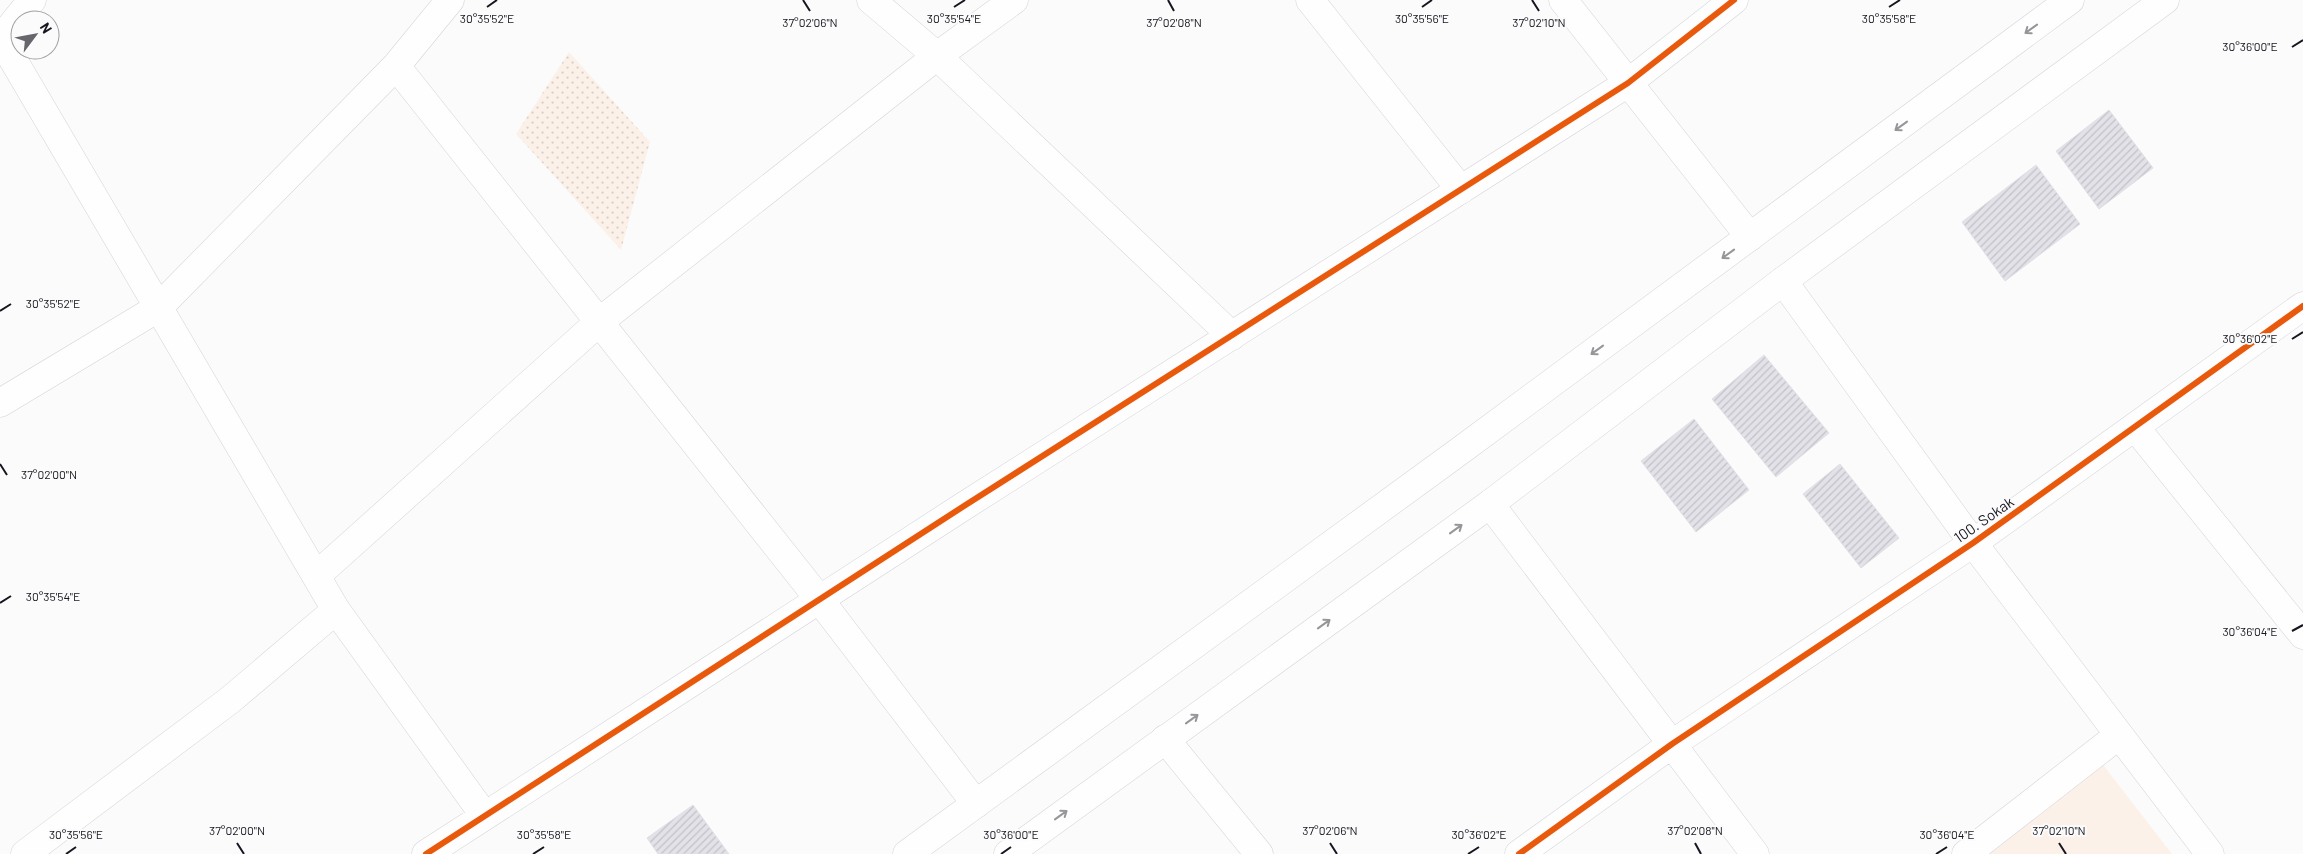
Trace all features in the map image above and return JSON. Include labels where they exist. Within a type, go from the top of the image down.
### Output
[{"type":"street","points":[[32,0],[0,40],[336,610],[484,815]]},
{"type":"street","points":[[0,403],[158,308],[396,66],[450,0]]},
{"type":"street","points":[[871,0],[937,56],[1232,336]]},
{"type":"street","points":[[316,576],[599,322],[937,56],[1014,0]]},
{"type":"street","points":[[1310,0],[1461,190]]},
{"type":"street","points":[[1562,0],[1750,237]]},
{"type":"street","points":[[426,854],[819,600],[1628,83],[1734,0]]},
{"type":"street","points":[[907,854],[1750,237],[2070,0]]},
{"type":"street","points":[[1008,854],[1490,504],[1783,281],[2165,0]]},
{"type":"street","points":[[396,66],[819,600],[976,804]]},
{"type":"street","points":[[1783,281],[1973,543],[2210,854]]},
{"type":"street","name":"100. Sokak","points":[[1519,854],[1672,744],[1973,543],[2303,306]]},
{"type":"street","points":[[2135,426],[2303,636]]},
{"type":"street","points":[[1490,504],[1755,854]]},
{"type":"street","points":[[26,854],[230,700],[336,610]]},
{"type":"street","points":[[1966,854],[2119,735]]},
{"type":"street","points":[[1165,739],[1259,854]]},
{"type":"shaded area","points":[[569,52],[650,142],[621,250],[516,134]]},
{"type":"shaded area","points":[[2101,762],[2172,854],[1983,854]]},
{"type":"building","points":[[2109,110],[2153,168],[2099,209],[2056,151]]},
{"type":"building","points":[[2036,165],[2080,224],[2005,281],[1962,222]]},
{"type":"building","points":[[1764,355],[1829,433],[1776,477],[1712,399]]},
{"type":"building","points":[[1694,419],[1749,490],[1696,532],[1641,461]]},
{"type":"building","points":[[1840,464],[1899,538],[1861,568],[1803,494]]},
{"type":"building","points":[[693,805],[729,854],[658,854],[647,838]]},
{"type":"cycle path","points":[[426,854],[964,506],[1628,83],[1734,0]]},
{"type":"cycle path","points":[[1519,854],[1672,744],[1973,543],[2303,306]]}]
